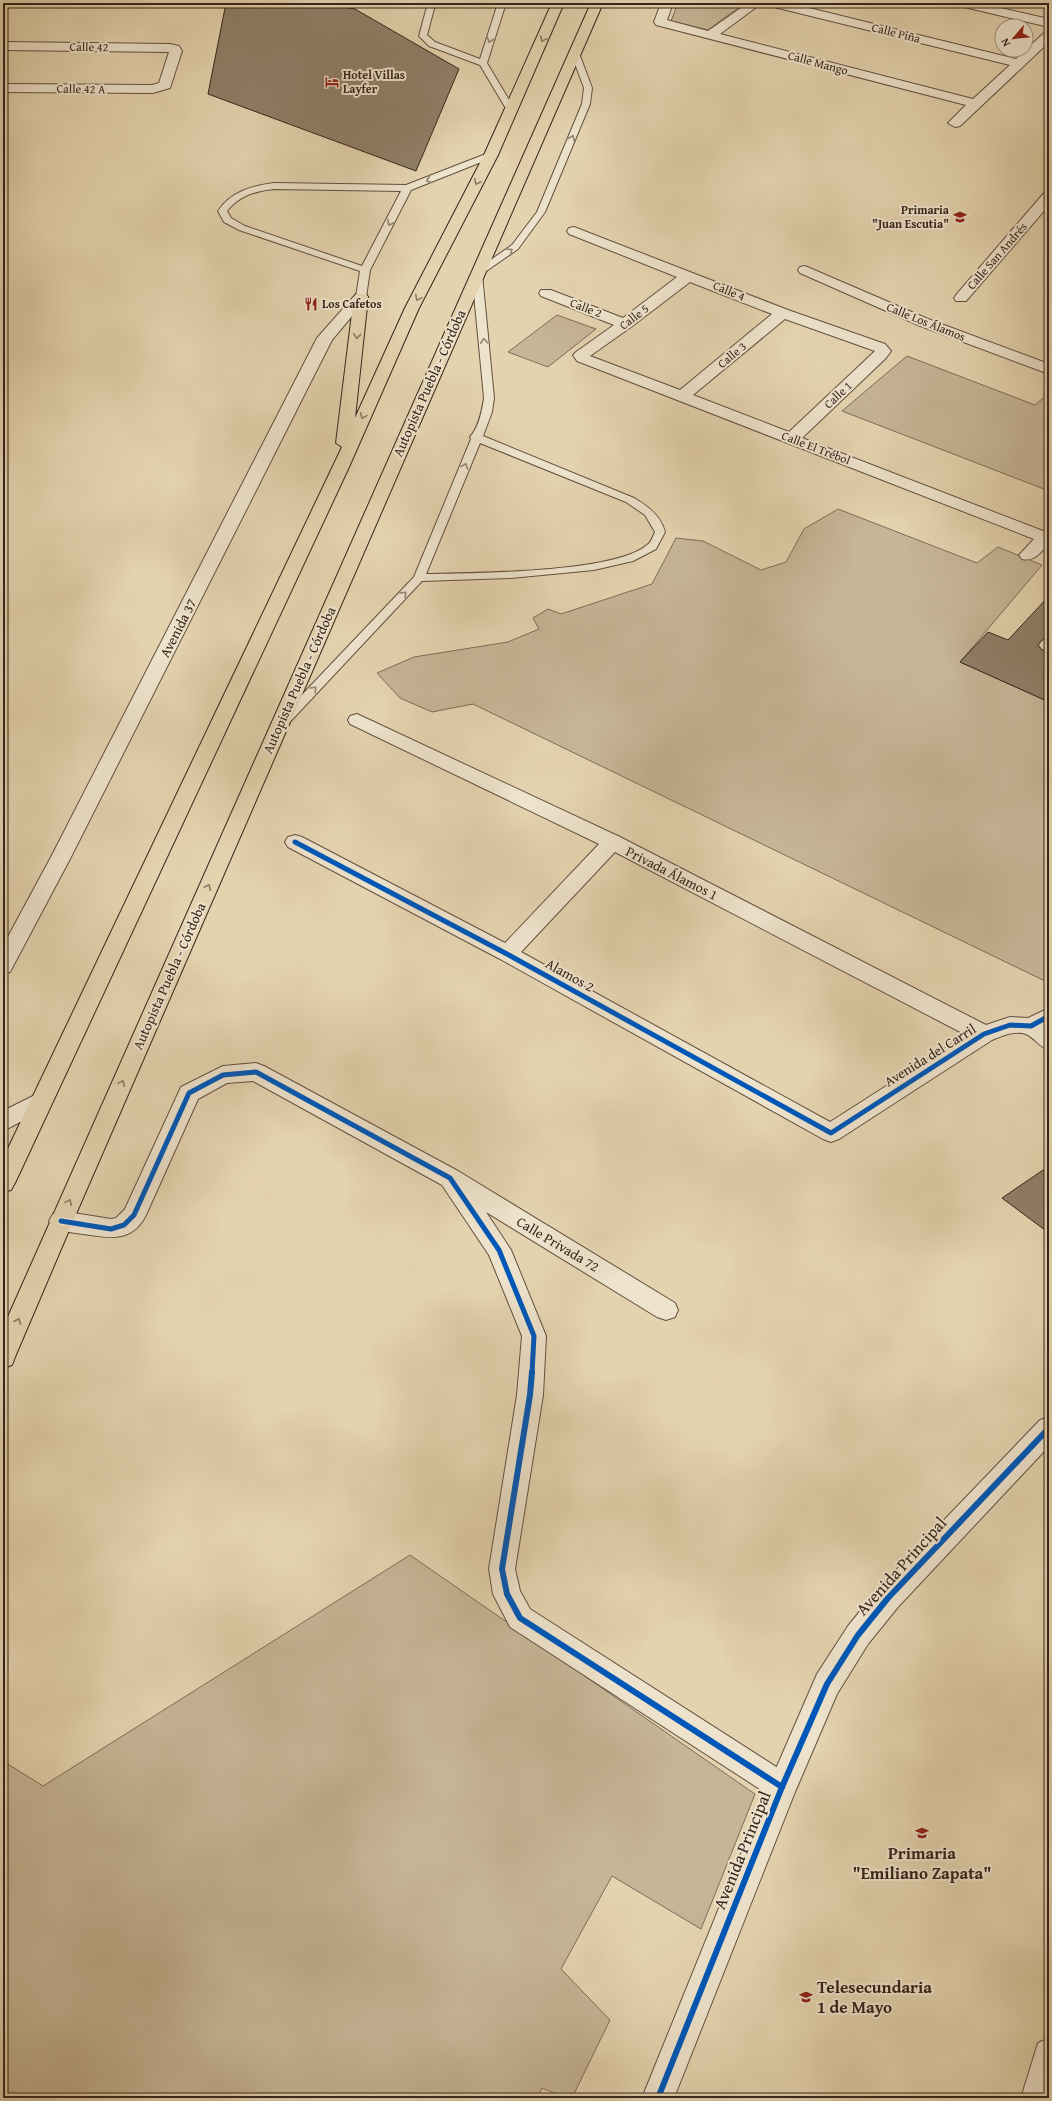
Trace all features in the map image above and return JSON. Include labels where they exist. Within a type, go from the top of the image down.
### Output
[{"type":"highway","points":[[3,1183],[340,467],[412,308],[491,155],[558,3]]},
{"type":"highway","name":"Autopista Puebla - Córdoba","points":[[3,1357],[61,1221],[597,3]]},
{"type":"highway","points":[[340,467],[361,297]]},
{"type":"street","name":"Calle Mango","points":[[667,3],[660,22],[976,104]]},
{"type":"street","points":[[710,35],[756,3]]},
{"type":"street","name":"Calle Piña","points":[[774,3],[1018,63]]},
{"type":"street","points":[[964,3],[1049,23]]},
{"type":"street","points":[[955,123],[1049,34]]},
{"type":"street","name":"Calle 42","points":[[3,46],[175,49],[176,51],[165,85],[160,87]]},
{"type":"street","name":"Calle 42 A","points":[[3,88],[153,89],[160,87]]},
{"type":"street","name":"Calle San Andrés","points":[[961,298],[1049,196]]},
{"type":"street","name":"Calle 4","points":[[574,231],[783,313],[880,347],[883,350]]},
{"type":"street","name":"Calle Los Álamos","points":[[805,270],[923,322],[1049,369]]},
{"type":"street","name":"Calle 5","points":[[582,358],[581,355],[626,324],[689,275]]},
{"type":"street","name":"Calle 2","points":[[546,293],[626,324]]},
{"type":"street","name":"Avenida 37","points":[[3,966],[62,857],[326,338],[361,297]]},
{"type":"street","name":"Calle 3","points":[[681,397],[783,313]]},
{"type":"street","name":"Calle 1","points":[[791,439],[881,355],[883,350]]},
{"type":"street","name":"Calle El Trébol","points":[[582,358],[1048,537]]},
{"type":"street","points":[[1028,556],[1048,537]]},
{"type":"street","name":"Privada Álamos 1","points":[[357,720],[613,842],[984,1034]]},
{"type":"street","name":"Alamos 2","points":[[295,842],[507,954],[831,1133]]},
{"type":"street","points":[[507,954],[613,842]]},
{"type":"street","points":[[1040,1021],[1049,1042]]},
{"type":"street","name":"Avenida del Carril","points":[[831,1133],[984,1034],[1010,1025],[1040,1021]]},
{"type":"street","name":"Calle Privada 72","points":[[61,1221],[111,1229],[124,1225],[134,1215],[189,1093],[223,1075],[256,1072],[450,1178],[666,1310]]},
{"type":"street","points":[[3,1122],[41,1101]]},
{"type":"street","points":[[450,1178],[499,1250],[534,1336],[530,1395],[502,1569],[507,1594],[520,1618],[782,1787]]},
{"type":"street","name":"Avenida Principal","points":[[658,2098],[782,1787],[827,1684],[858,1635],[888,1598],[941,1540],[1049,1428]]},
{"type":"street","points":[[1037,2098],[1049,2054]]},
{"type":"lane","points":[[434,3],[431,4],[423,36],[432,44],[483,63],[511,110]]},
{"type":"lane","points":[[483,63],[502,3]]},
{"type":"lane","points":[[278,728],[419,578],[452,502],[487,412],[489,398],[478,273],[515,247],[541,212],[586,104],[588,88],[575,53]]},
{"type":"lane","points":[[365,270],[242,228],[227,220],[222,211],[229,201],[255,188],[274,186],[408,188],[491,155]]},
{"type":"lane","points":[[361,297],[365,270],[408,188]]},
{"type":"lane","points":[[419,578],[543,573],[591,568],[631,559],[655,545],[660,534],[658,524],[643,508],[614,493],[476,437]]},
{"type":"shaded area","points":[[678,3],[745,3],[708,30],[671,21]]},
{"type":"shaded area","points":[[557,315],[596,329],[548,367],[508,352]]},
{"type":"shaded area","points":[[907,356],[1035,405],[1049,393],[1049,491],[842,411]]},
{"type":"shaded area","points":[[838,509],[977,563],[998,547],[1042,565],[960,662],[1049,702],[1049,983],[473,704],[432,712],[400,698],[377,673],[414,657],[508,642],[539,629],[533,618],[548,609],[561,614],[652,584],[676,538],[703,541],[761,570],[786,562],[804,529]]},
{"type":"shaded area","points":[[410,1555],[755,1794],[701,1929],[612,1876],[561,1969],[610,2020],[572,2098],[565,2098],[542,2088],[537,2098],[3,2098],[3,1761],[43,1786]]},
{"type":"building","name":"Hotel Villas Layfer","points":[[226,3],[317,3],[355,9],[459,69],[416,171],[208,94]]},
{"type":"building","points":[[1049,596],[1049,638],[1042,640],[1038,645],[1042,650],[1049,652],[1049,702],[960,662],[988,632],[1008,640]]},
{"type":"building","points":[[1049,1166],[1049,1233],[1002,1198]]},
{"type":"cycle path","points":[[295,842],[507,954],[831,1133],[984,1034],[1010,1025],[1031,1026],[1049,1016]]},
{"type":"cycle path","points":[[61,1221],[111,1229],[124,1225],[134,1215],[189,1093],[223,1075],[256,1072],[450,1178],[499,1250],[534,1336],[530,1395],[502,1569],[507,1594],[520,1618],[782,1787]]},
{"type":"cycle path","points":[[658,2098],[782,1787],[827,1684],[858,1635],[888,1598],[1049,1428]]},
{"type":"place","name":"Hotel Villas Layfer","points":[[332,82]]},
{"type":"place","name":"Primaria \"Juan Escutia\"","points":[[960,217]]},
{"type":"place","name":"Los Cafetos","points":[[311,304]]},
{"type":"place","name":"Primaria \"Emiliano Zapata\"","points":[[922,1833]]},
{"type":"place","name":"Telesecundaria 1 de Mayo","points":[[806,1997]]}]
